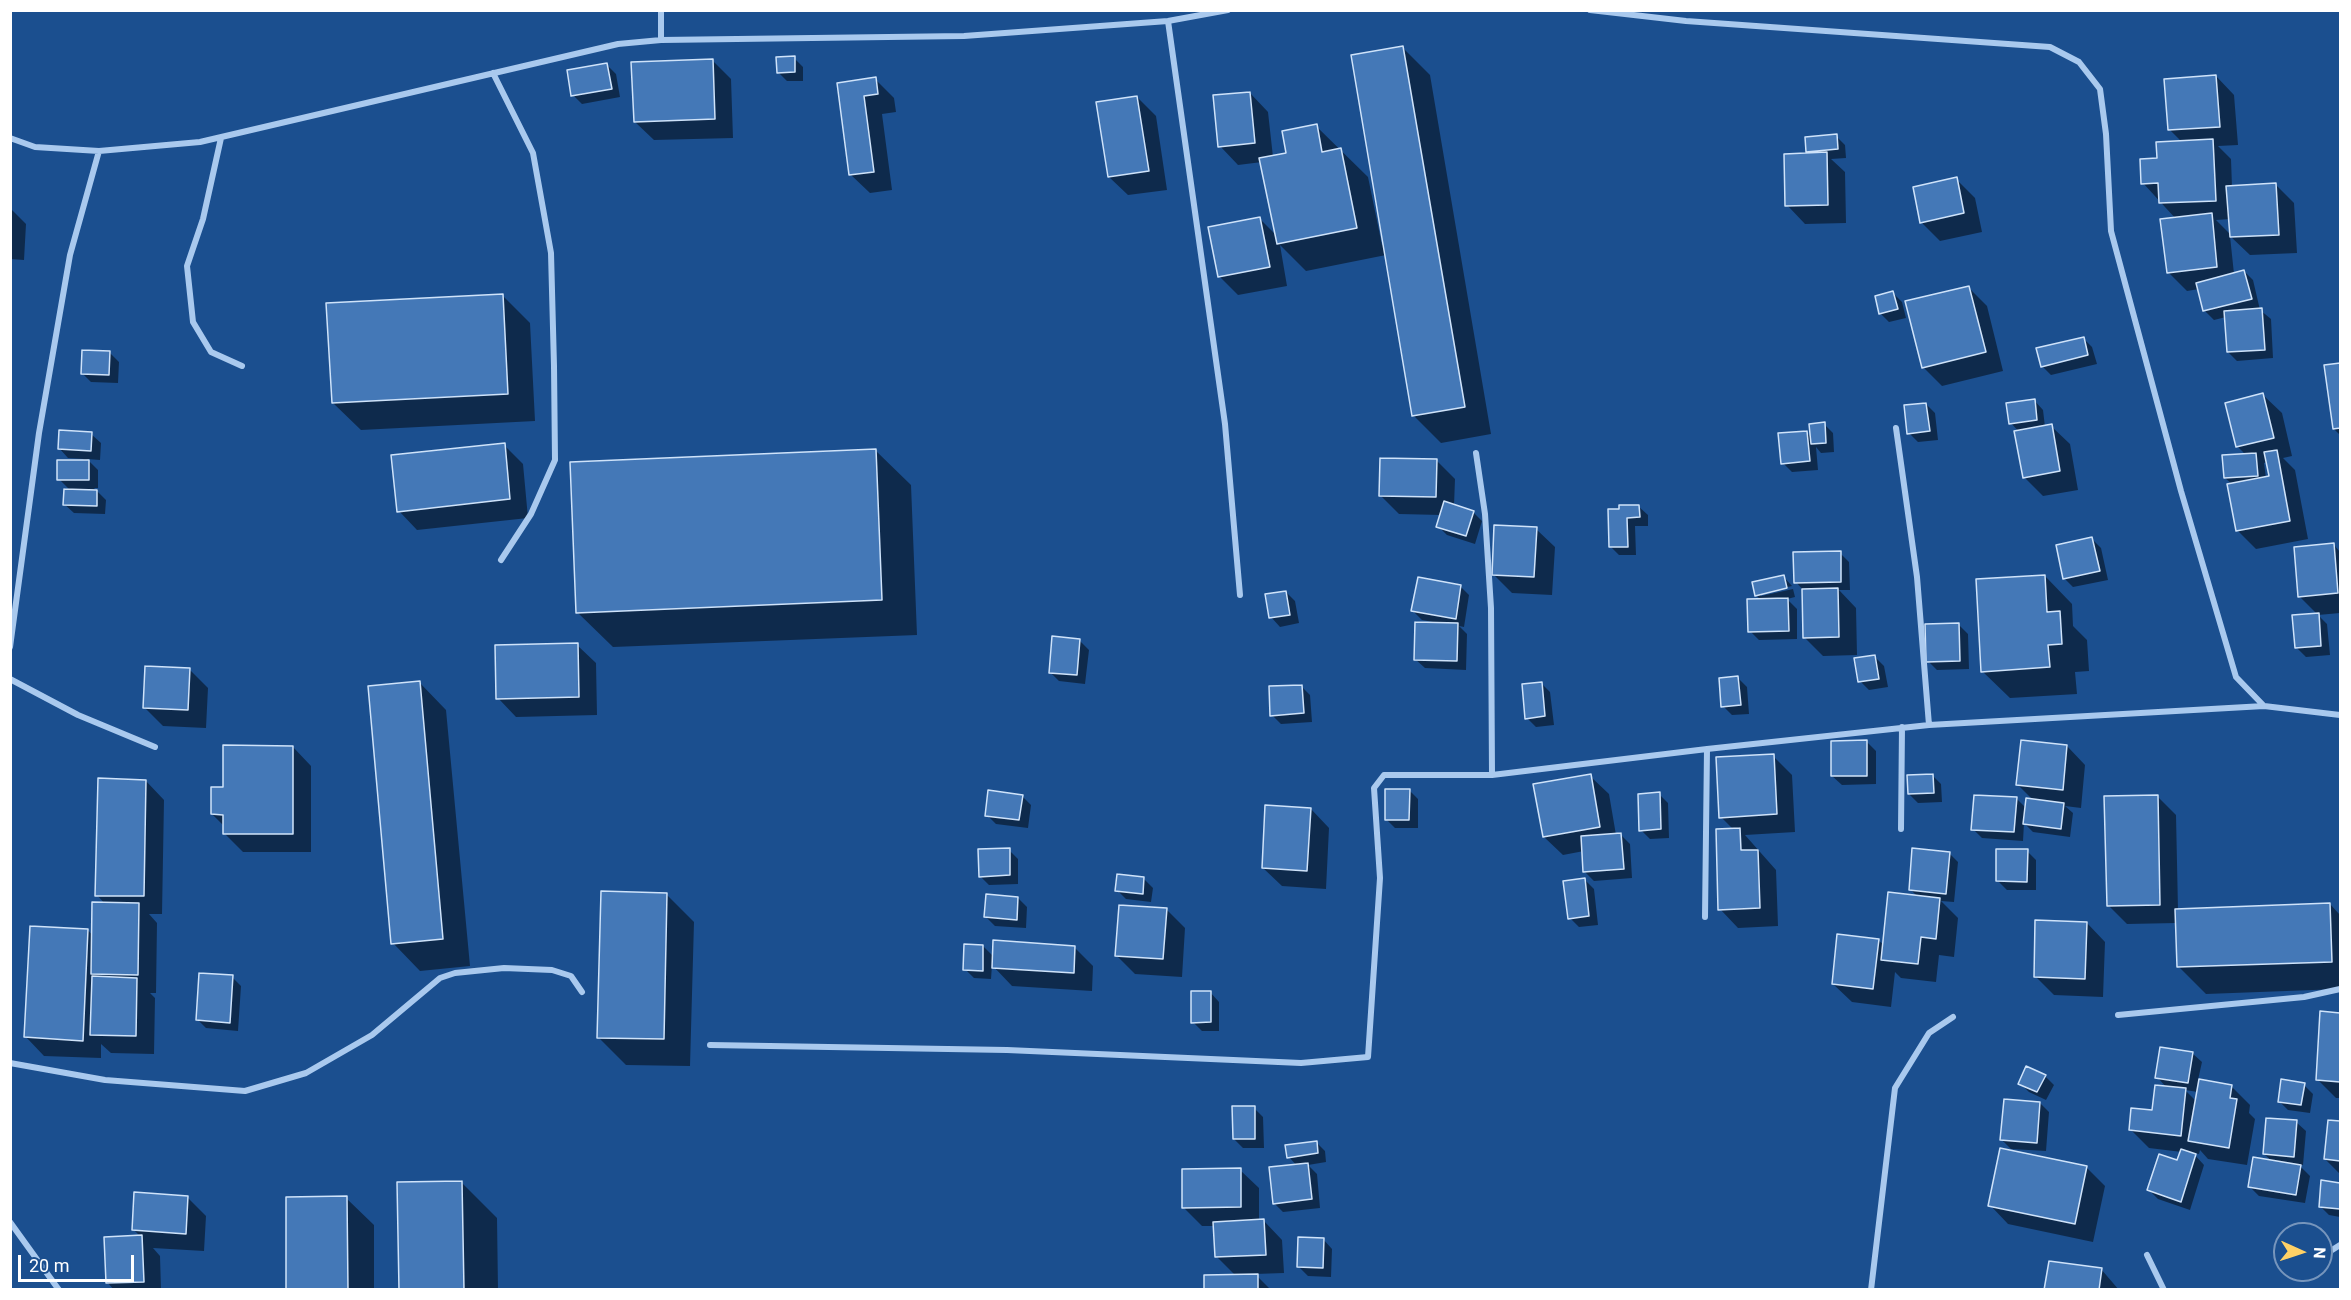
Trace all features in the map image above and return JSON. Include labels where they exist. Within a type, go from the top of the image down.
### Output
[{"type":"street","points":[[661,10],[661,40]]},
{"type":"street","points":[[10,138],[35,147],[99,151],[200,142],[618,44],[661,40],[964,36],[1168,21],[1228,10]]},
{"type":"street","points":[[1590,10],[1686,21],[2050,47],[2079,62],[2100,89],[2106,134],[2111,231],[2181,491],[2236,676],[2264,706]]},
{"type":"street","points":[[1168,21],[1225,424],[1240,595]]},
{"type":"street","points":[[493,73],[533,153],[551,253],[554,366],[555,460],[531,514],[501,560]]},
{"type":"street","points":[[221,138],[203,219],[187,266],[193,322],[211,352],[242,366]]},
{"type":"street","points":[[10,647],[39,433],[70,255],[99,151]]},
{"type":"street","points":[[1896,428],[1917,577],[1929,725]]},
{"type":"street","points":[[1476,453],[1485,514],[1491,608],[1492,775]]},
{"type":"street","points":[[10,679],[78,716],[155,747]]},
{"type":"street","points":[[710,1045],[1007,1050],[1301,1063],[1368,1058],[1380,878],[1374,788],[1384,775],[1492,775],[1929,725],[2264,706],[2340,715]]},
{"type":"street","points":[[1901,829],[1902,727]]},
{"type":"street","points":[[1705,916],[1707,749]]},
{"type":"street","points":[[10,1063],[105,1080],[245,1091],[306,1073],[372,1035],[440,978],[455,973],[504,968],[552,970],[571,976],[582,992]]},
{"type":"street","points":[[2118,1015],[2304,997],[2340,989]]},
{"type":"street","points":[[1870,1290],[1895,1088],[1929,1033],[1953,1017]]},
{"type":"street","points":[[10,1222],[59,1290]]},
{"type":"street","points":[[2147,1255],[2164,1290]]},
{"type":"building","points":[[1403,46],[1465,407],[1412,416],[1351,55]]},
{"type":"building","points":[[795,56],[795,72],[777,73],[776,57]]},
{"type":"building","points":[[713,59],[715,119],[634,122],[631,62]]},
{"type":"building","points":[[607,63],[612,89],[571,96],[567,70]]},
{"type":"building","points":[[2216,75],[2220,127],[2168,130],[2164,79]]},
{"type":"building","points":[[876,77],[878,94],[864,96],[874,172],[849,175],[837,83]]},
{"type":"building","points":[[1250,92],[1255,143],[1218,147],[1213,95]]},
{"type":"building","points":[[1137,96],[1149,171],[1108,177],[1096,102]]},
{"type":"building","points":[[1317,124],[1322,152],[1341,148],[1357,228],[1277,244],[1259,158],[1286,153],[1282,131]]},
{"type":"building","points":[[1837,134],[1838,149],[1806,152],[1805,137]]},
{"type":"building","points":[[2213,139],[2216,201],[2159,203],[2158,183],[2141,184],[2140,159],[2157,158],[2156,142]]},
{"type":"building","points":[[1827,152],[1828,205],[1785,206],[1784,154]]},
{"type":"building","points":[[1957,177],[1964,213],[1920,223],[1913,187]]},
{"type":"building","points":[[2276,183],[2279,235],[2230,237],[2226,186]]},
{"type":"building","points":[[2212,213],[2217,267],[2167,273],[2160,219]]},
{"type":"building","points":[[1260,217],[1270,267],[1218,277],[1208,227]]},
{"type":"building","points":[[2244,270],[2252,299],[2203,311],[2196,283]]},
{"type":"building","points":[[1969,286],[1986,352],[1922,368],[1905,301]]},
{"type":"building","points":[[1893,291],[1898,309],[1879,314],[1875,296]]},
{"type":"building","points":[[503,294],[508,394],[332,403],[326,303]]},
{"type":"building","points":[[2262,308],[2265,350],[2227,352],[2224,311]]},
{"type":"building","points":[[2084,337],[2088,355],[2041,367],[2036,348]]},
{"type":"building","points":[[82,350],[110,351],[109,375],[81,374]]},
{"type":"building","points":[[2340,363],[2340,428],[2333,429],[2324,365]]},
{"type":"building","points":[[2263,393],[2274,438],[2236,447],[2225,403]]},
{"type":"building","points":[[2035,399],[2037,420],[2009,424],[2006,403]]},
{"type":"building","points":[[1926,403],[1930,431],[1907,434],[1904,405]]},
{"type":"building","points":[[1825,422],[1826,443],[1811,444],[1809,424]]},
{"type":"building","points":[[2052,424],[2060,471],[2023,478],[2014,431]]},
{"type":"building","points":[[59,430],[92,432],[91,451],[58,449]]},
{"type":"building","points":[[1807,431],[1810,461],[1781,464],[1778,433]]},
{"type":"building","points":[[505,443],[510,499],[397,512],[391,455]]},
{"type":"building","points":[[876,449],[882,600],[576,613],[570,462]]},
{"type":"building","points":[[2277,450],[2290,521],[2236,531],[2227,484],[2269,476],[2264,452]]},
{"type":"building","points":[[2256,453],[2258,476],[2224,478],[2222,455]]},
{"type":"building","points":[[1380,458],[1437,459],[1436,497],[1379,496]]},
{"type":"building","points":[[57,460],[89,460],[89,480],[57,480]]},
{"type":"building","points":[[64,489],[97,490],[97,506],[63,505]]},
{"type":"building","points":[[1444,501],[1474,511],[1466,536],[1436,527]]},
{"type":"building","points":[[1619,505],[1639,505],[1640,517],[1627,518],[1628,547],[1609,547],[1608,509],[1619,509]]},
{"type":"building","points":[[1494,525],[1537,527],[1534,577],[1492,575]]},
{"type":"building","points":[[2092,537],[2100,571],[2063,579],[2056,545]]},
{"type":"building","points":[[2334,543],[2338,593],[2298,597],[2294,547]]},
{"type":"building","points":[[1841,551],[1841,582],[1794,583],[1793,552]]},
{"type":"building","points":[[1784,575],[1787,588],[1755,596],[1752,582]]},
{"type":"building","points":[[2045,575],[2047,612],[2060,611],[2062,644],[2048,645],[2050,667],[1981,672],[1976,579]]},
{"type":"building","points":[[1418,577],[1461,585],[1456,619],[1411,611]]},
{"type":"building","points":[[1838,588],[1839,637],[1803,638],[1802,589]]},
{"type":"building","points":[[1286,591],[1290,615],[1269,618],[1265,594]]},
{"type":"building","points":[[1788,598],[1789,631],[1748,632],[1747,599]]},
{"type":"building","points":[[2319,613],[2321,646],[2295,648],[2292,615]]},
{"type":"building","points":[[1415,622],[1458,623],[1457,661],[1414,660]]},
{"type":"building","points":[[1959,623],[1960,661],[1926,662],[1925,624]]},
{"type":"building","points":[[1052,636],[1080,639],[1077,675],[1049,673]]},
{"type":"building","points":[[578,643],[579,697],[496,699],[495,645]]},
{"type":"building","points":[[1875,655],[1879,679],[1858,682],[1854,658]]},
{"type":"building","points":[[145,666],[190,668],[188,710],[143,708]]},
{"type":"building","points":[[1738,676],[1741,705],[1721,707],[1719,678]]},
{"type":"building","points":[[420,681],[443,939],[391,944],[368,686]]},
{"type":"building","points":[[1542,682],[1545,716],[1525,719],[1522,684]]},
{"type":"building","points":[[1302,685],[1304,713],[1270,716],[1269,686]]},
{"type":"building","points":[[1867,740],[1867,776],[1831,776],[1831,741]]},
{"type":"building","points":[[2021,740],[2067,745],[2063,790],[2016,785]]},
{"type":"building","points":[[223,745],[293,746],[293,834],[223,834],[223,815],[211,814],[211,787],[223,787]]},
{"type":"building","points":[[1774,754],[1777,814],[1719,818],[1716,757]]},
{"type":"building","points":[[1591,774],[1600,827],[1543,837],[1533,784]]},
{"type":"building","points":[[1933,774],[1934,793],[1908,794],[1907,775]]},
{"type":"building","points":[[98,778],[146,780],[144,896],[95,896]]},
{"type":"building","points":[[1385,789],[1410,789],[1409,820],[1385,820]]},
{"type":"building","points":[[988,790],[1023,795],[1019,820],[985,816]]},
{"type":"building","points":[[1660,792],[1661,829],[1639,831],[1638,794]]},
{"type":"building","points":[[1974,795],[2017,797],[2014,832],[1971,830]]},
{"type":"building","points":[[2158,795],[2160,905],[2107,906],[2104,796]]},
{"type":"building","points":[[2026,798],[2064,803],[2061,829],[2023,824]]},
{"type":"building","points":[[1265,805],[1311,808],[1307,871],[1262,868]]},
{"type":"building","points":[[1740,828],[1741,850],[1758,850],[1760,908],[1718,910],[1716,829]]},
{"type":"building","points":[[1621,833],[1624,869],[1583,872],[1581,836]]},
{"type":"building","points":[[1010,848],[1010,875],[979,877],[978,849]]},
{"type":"building","points":[[1912,848],[1950,852],[1946,894],[1909,890]]},
{"type":"building","points":[[1996,849],[2028,849],[2027,882],[1996,881]]},
{"type":"building","points":[[1117,874],[1144,877],[1143,894],[1115,891]]},
{"type":"building","points":[[1585,878],[1589,916],[1568,919],[1563,881]]},
{"type":"building","points":[[601,891],[667,893],[664,1039],[597,1038]]},
{"type":"building","points":[[1888,892],[1940,898],[1936,939],[1921,937],[1918,964],[1881,960]]},
{"type":"building","points":[[986,894],[1018,897],[1017,920],[984,917]]},
{"type":"building","points":[[92,902],[139,903],[138,975],[91,974]]},
{"type":"building","points":[[2330,903],[2332,962],[2177,967],[2175,909]]},
{"type":"building","points":[[1119,905],[1167,908],[1163,959],[1115,956]]},
{"type":"building","points":[[2035,920],[2087,922],[2085,979],[2034,977]]},
{"type":"building","points":[[30,926],[88,929],[83,1041],[24,1037]]},
{"type":"building","points":[[1837,934],[1879,939],[1873,989],[1832,984]]},
{"type":"building","points":[[993,940],[1075,946],[1074,973],[992,968]]},
{"type":"building","points":[[964,944],[983,945],[983,971],[963,970]]},
{"type":"building","points":[[199,973],[233,975],[230,1023],[196,1020]]},
{"type":"building","points":[[92,976],[137,978],[136,1036],[90,1035]]},
{"type":"building","points":[[1191,991],[1211,991],[1211,1022],[1191,1023]]},
{"type":"building","points":[[2320,1011],[2340,1013],[2340,1082],[2316,1080]]},
{"type":"building","points":[[2160,1047],[2193,1052],[2188,1083],[2155,1078]]},
{"type":"building","points":[[2026,1066],[2046,1075],[2037,1092],[2018,1084]]},
{"type":"building","points":[[2199,1079],[2232,1085],[2230,1098],[2237,1099],[2229,1148],[2188,1141]]},
{"type":"building","points":[[2281,1079],[2305,1083],[2301,1105],[2278,1102]]},
{"type":"building","points":[[2155,1085],[2186,1088],[2181,1136],[2129,1130],[2131,1108],[2152,1110]]},
{"type":"building","points":[[2004,1099],[2040,1102],[2037,1143],[2000,1140]]},
{"type":"building","points":[[1232,1106],[1255,1106],[1255,1139],[1233,1139]]},
{"type":"building","points":[[2266,1118],[2297,1120],[2294,1157],[2263,1154]]},
{"type":"building","points":[[2328,1120],[2340,1121],[2340,1161],[2324,1159]]},
{"type":"building","points":[[1317,1141],[1318,1153],[1287,1158],[1285,1145]]},
{"type":"building","points":[[2000,1148],[2087,1166],[2075,1224],[1988,1206]]},
{"type":"building","points":[[2181,1149],[2196,1154],[2181,1202],[2147,1190],[2159,1154],[2177,1160]]},
{"type":"building","points":[[2253,1157],[2301,1165],[2296,1195],[2248,1187]]},
{"type":"building","points":[[1308,1163],[1312,1199],[1273,1204],[1269,1167]]},
{"type":"building","points":[[1241,1168],[1241,1207],[1182,1208],[1182,1169]]},
{"type":"building","points":[[2321,1180],[2340,1183],[2340,1209],[2319,1207]]},
{"type":"building","points":[[462,1181],[464,1290],[399,1290],[397,1182]]},
{"type":"building","points":[[134,1192],[188,1196],[186,1234],[132,1230]]},
{"type":"building","points":[[347,1196],[348,1290],[286,1290],[286,1197]]},
{"type":"building","points":[[1264,1219],[1266,1255],[1215,1257],[1213,1222]]},
{"type":"building","points":[[142,1235],[144,1282],[106,1283],[104,1237]]},
{"type":"building","points":[[1298,1237],[1324,1238],[1323,1268],[1297,1267]]},
{"type":"building","points":[[2049,1261],[2102,1268],[2099,1290],[2044,1290]]},
{"type":"building","points":[[1258,1274],[1258,1290],[1204,1290],[1204,1275]]}]
